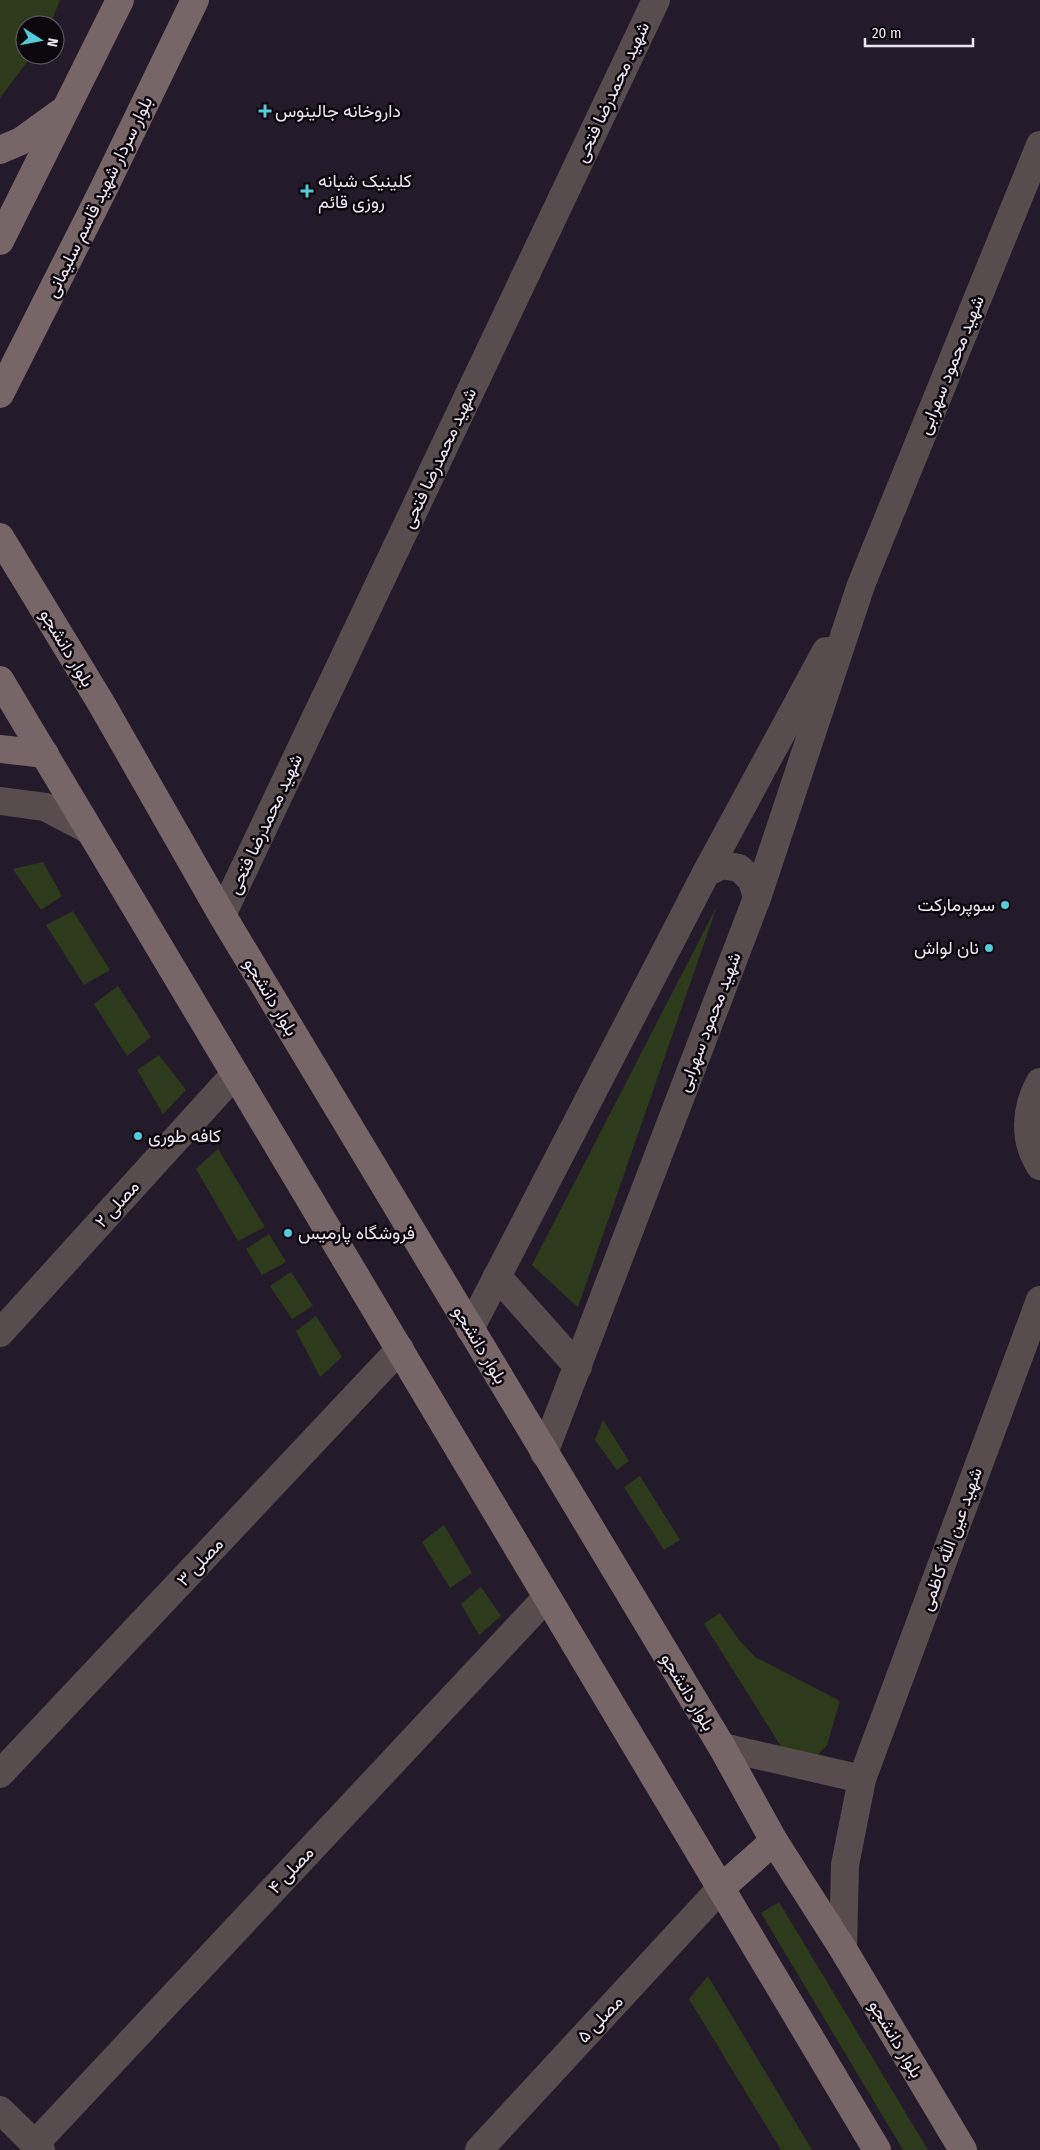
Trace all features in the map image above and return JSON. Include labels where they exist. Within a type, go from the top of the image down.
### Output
[{"type":"main road","points":[[0,241],[68,108],[120,0]]},
{"type":"main road","name":"بلوار سردار شهید قاسم سلیمانی","points":[[0,394],[103,190],[195,0]]},
{"type":"main road","points":[[0,150],[22,141],[68,108]]},
{"type":"main road","name":"بلوار دانشجو","points":[[0,537],[101,703],[222,915],[722,1747],[774,1841],[842,1949],[963,2150]]},
{"type":"main road","points":[[0,680],[877,2150]]},
{"type":"main road","points":[[0,749],[45,754]]},
{"type":"main road","points":[[720,1888],[774,1841]]},
{"type":"street","name":"شهید محمدرضا فتحی","points":[[222,915],[656,0]]},
{"type":"street","name":"شهید محمود سهرابی","points":[[544,1453],[756,898],[861,586],[1040,144]]},
{"type":"street","name":"شهید محمود سهرابی","points":[[470,1329],[706,872],[861,586]]},
{"type":"street","points":[[0,801],[45,807],[89,830]]},
{"type":"street","points":[[706,872],[722,865],[739,868],[752,880],[756,898]]},
{"type":"street","name":"مصلی ۲","points":[[0,1333],[235,1074]]},
{"type":"street","points":[[1040,1082],[1032,1096],[1028,1116],[1028,1137],[1034,1156],[1040,1166]]},
{"type":"street","points":[[497,1276],[578,1367]]},
{"type":"street","name":"شهید عین الله کاظمی","points":[[842,1949],[845,1865],[862,1778],[1040,1300]]},
{"type":"street","name":"مصلی ۳","points":[[0,1774],[400,1349]]},
{"type":"street","name":"مصلی ۴","points":[[38,2147],[547,1597]]},
{"type":"street","points":[[722,1747],[862,1778]]},
{"type":"street","name":"مصلی ۵","points":[[479,2150],[720,1888]]},
{"type":"street","points":[[0,2110],[38,2147]]},
{"type":"green space","points":[[0,0],[60,0],[54,15],[15,15],[15,65],[25,65],[0,98]]},
{"type":"green space","points":[[43,862],[62,896],[41,910],[13,869]]},
{"type":"green space","points":[[717,906],[578,1307],[532,1265]]},
{"type":"green space","points":[[73,911],[110,970],[84,985],[46,925]]},
{"type":"green space","points":[[118,986],[151,1037],[127,1056],[94,1004]]},
{"type":"green space","points":[[159,1055],[186,1090],[163,1114],[137,1070]]},
{"type":"green space","points":[[218,1149],[265,1227],[238,1241],[196,1169]]},
{"type":"green space","points":[[269,1234],[286,1262],[262,1275],[246,1249]]},
{"type":"green space","points":[[291,1272],[313,1306],[292,1319],[270,1286]]},
{"type":"green space","points":[[316,1316],[342,1357],[320,1377],[296,1331]]},
{"type":"green space","points":[[603,1420],[629,1461],[617,1470],[595,1440]]},
{"type":"green space","points":[[640,1476],[680,1540],[664,1550],[624,1487]]},
{"type":"green space","points":[[444,1525],[472,1573],[450,1588],[422,1542]]},
{"type":"green space","points":[[481,1587],[501,1616],[479,1635],[461,1604]]},
{"type":"green space","points":[[720,1613],[739,1640],[755,1657],[840,1701],[827,1745],[813,1760],[785,1753],[704,1624]]},
{"type":"green space","points":[[779,1902],[928,2150],[903,2150],[761,1913]]},
{"type":"green space","points":[[708,1976],[812,2150],[781,2150],[689,1999]]},
{"type":"place","name":"داروخانه جالینوس","points":[[265,111]]},
{"type":"place","name":"کلینیک شبانه روزى قائم","points":[[307,191]]},
{"type":"place","name":"سوپرمارکت","points":[[1005,905]]},
{"type":"place","name":"نان لواش","points":[[989,948]]},
{"type":"place","name":"کافه طوری","points":[[138,1136]]},
{"type":"place","name":"فروشگاه پارمیس","points":[[288,1233]]}]
